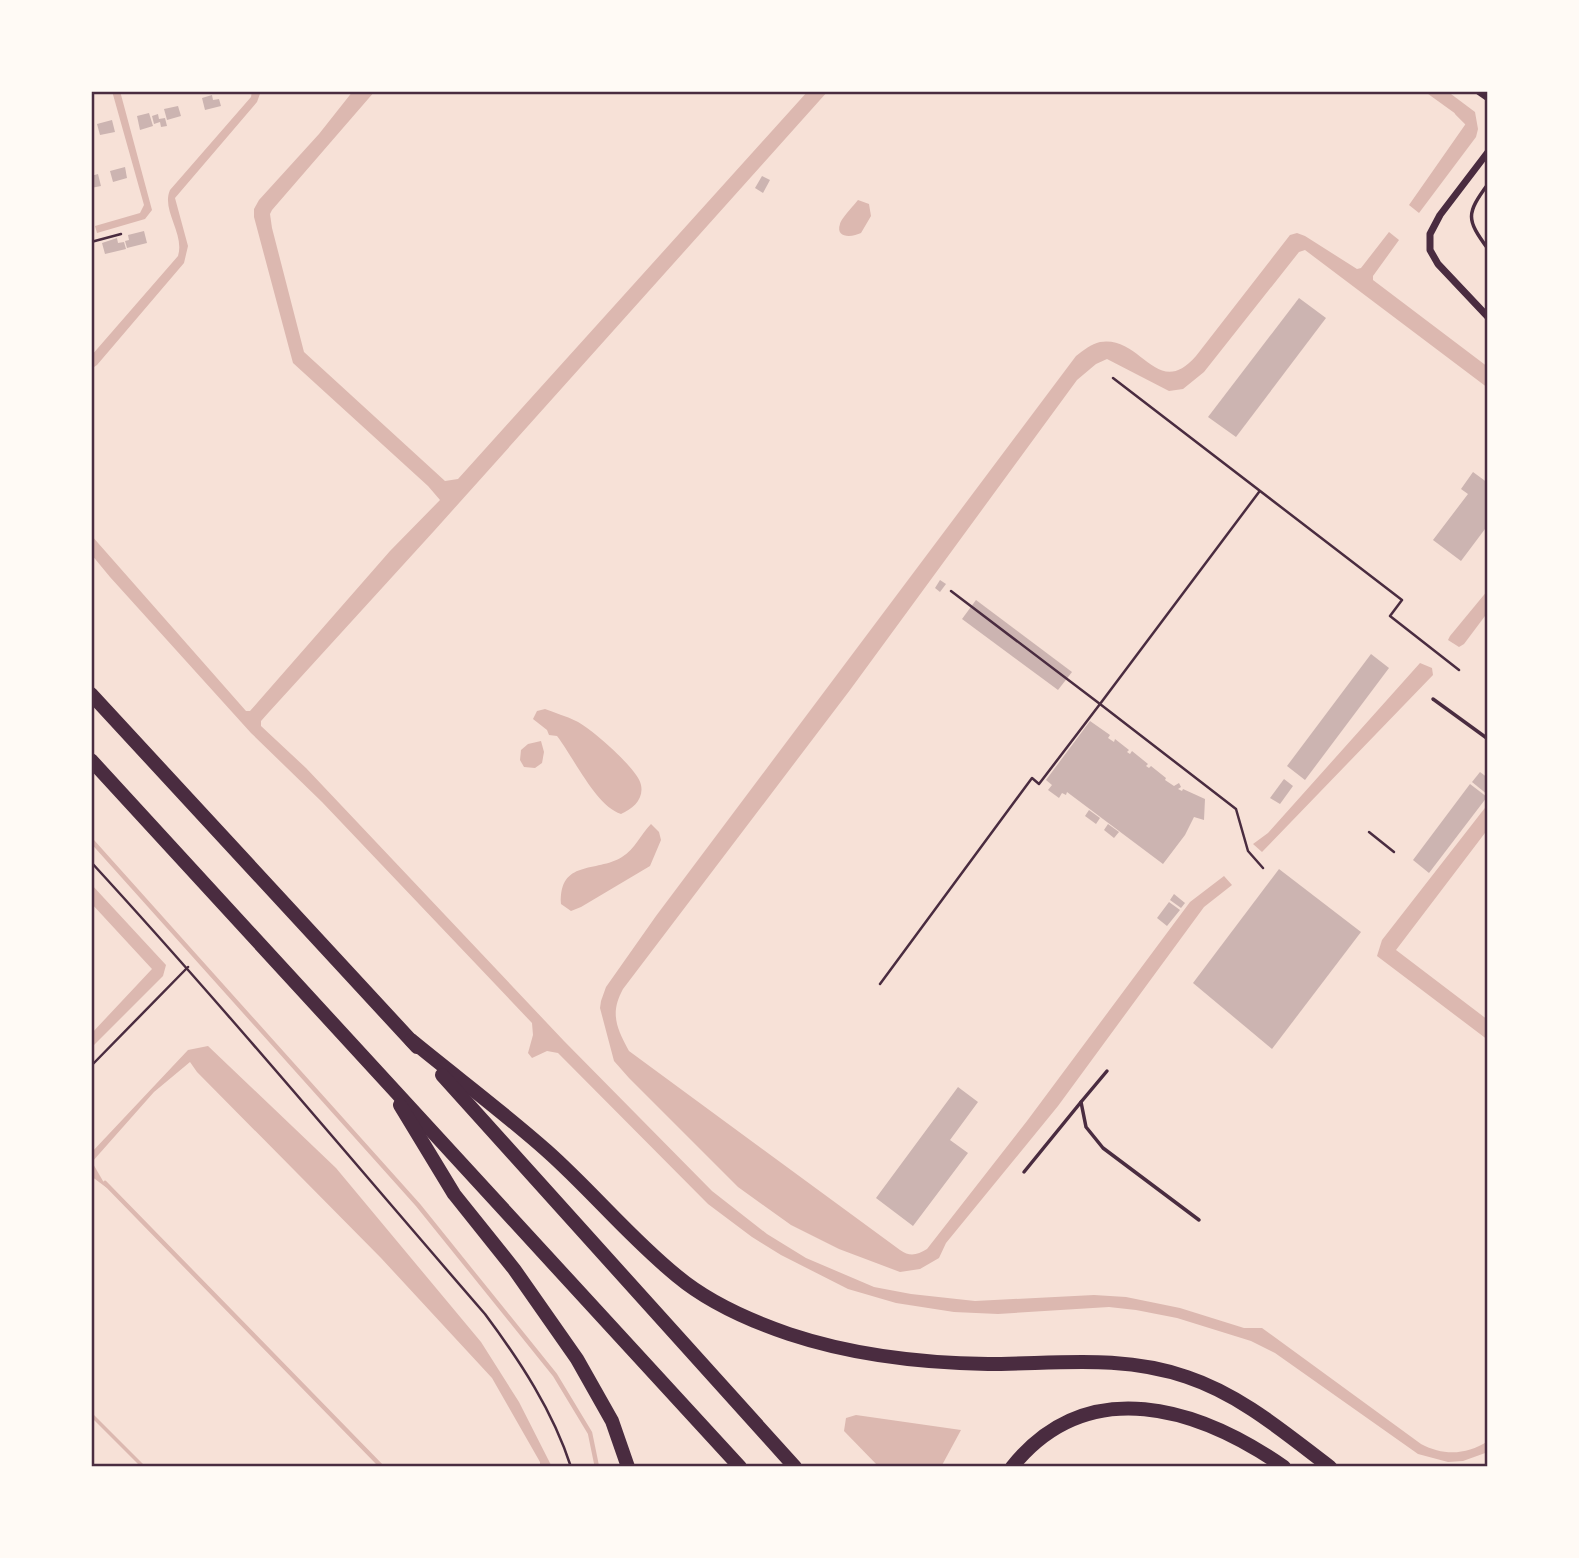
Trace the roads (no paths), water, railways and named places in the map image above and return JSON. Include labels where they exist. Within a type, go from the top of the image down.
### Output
[{"type":"highway","points":[[91,694],[411,1040],[794,1467]]},
{"type":"highway","points":[[91,760],[740,1467]]},
{"type":"highway","points":[[411,1040],[547,1151],[677,1276],[745,1316],[789,1334],[841,1348],[890,1357],[988,1364],[1091,1361],[1127,1363],[1164,1370],[1202,1382],[1253,1409],[1330,1467]]},
{"type":"highway","points":[[383,1077],[454,1194],[514,1269],[577,1359],[612,1421],[628,1467]]},
{"type":"highway","points":[[1012,1467],[1039,1439],[1052,1430],[1092,1413],[1124,1408],[1172,1413],[1195,1419],[1253,1446],[1284,1467]]},
{"type":"street","points":[[1478,91],[1488,98]]},
{"type":"street","points":[[1488,152],[1440,215],[1430,234],[1430,250],[1438,264],[1488,317]]},
{"type":"lane","points":[[1488,184],[1474,204],[1471,219],[1488,249]]},
{"type":"lane","points":[[1433,698],[1488,739]]},
{"type":"lane","points":[[1024,1172],[1107,1071]]},
{"type":"lane","points":[[1081,1102],[1086,1127],[1103,1148],[1199,1220]]},
{"type":"waterway","points":[[1457,113],[1468,127]]},
{"type":"waterway","points":[[91,840],[418,1205],[555,1375],[590,1433],[597,1467]]},
{"type":"waterway","points":[[105,1183],[382,1467]]}]
